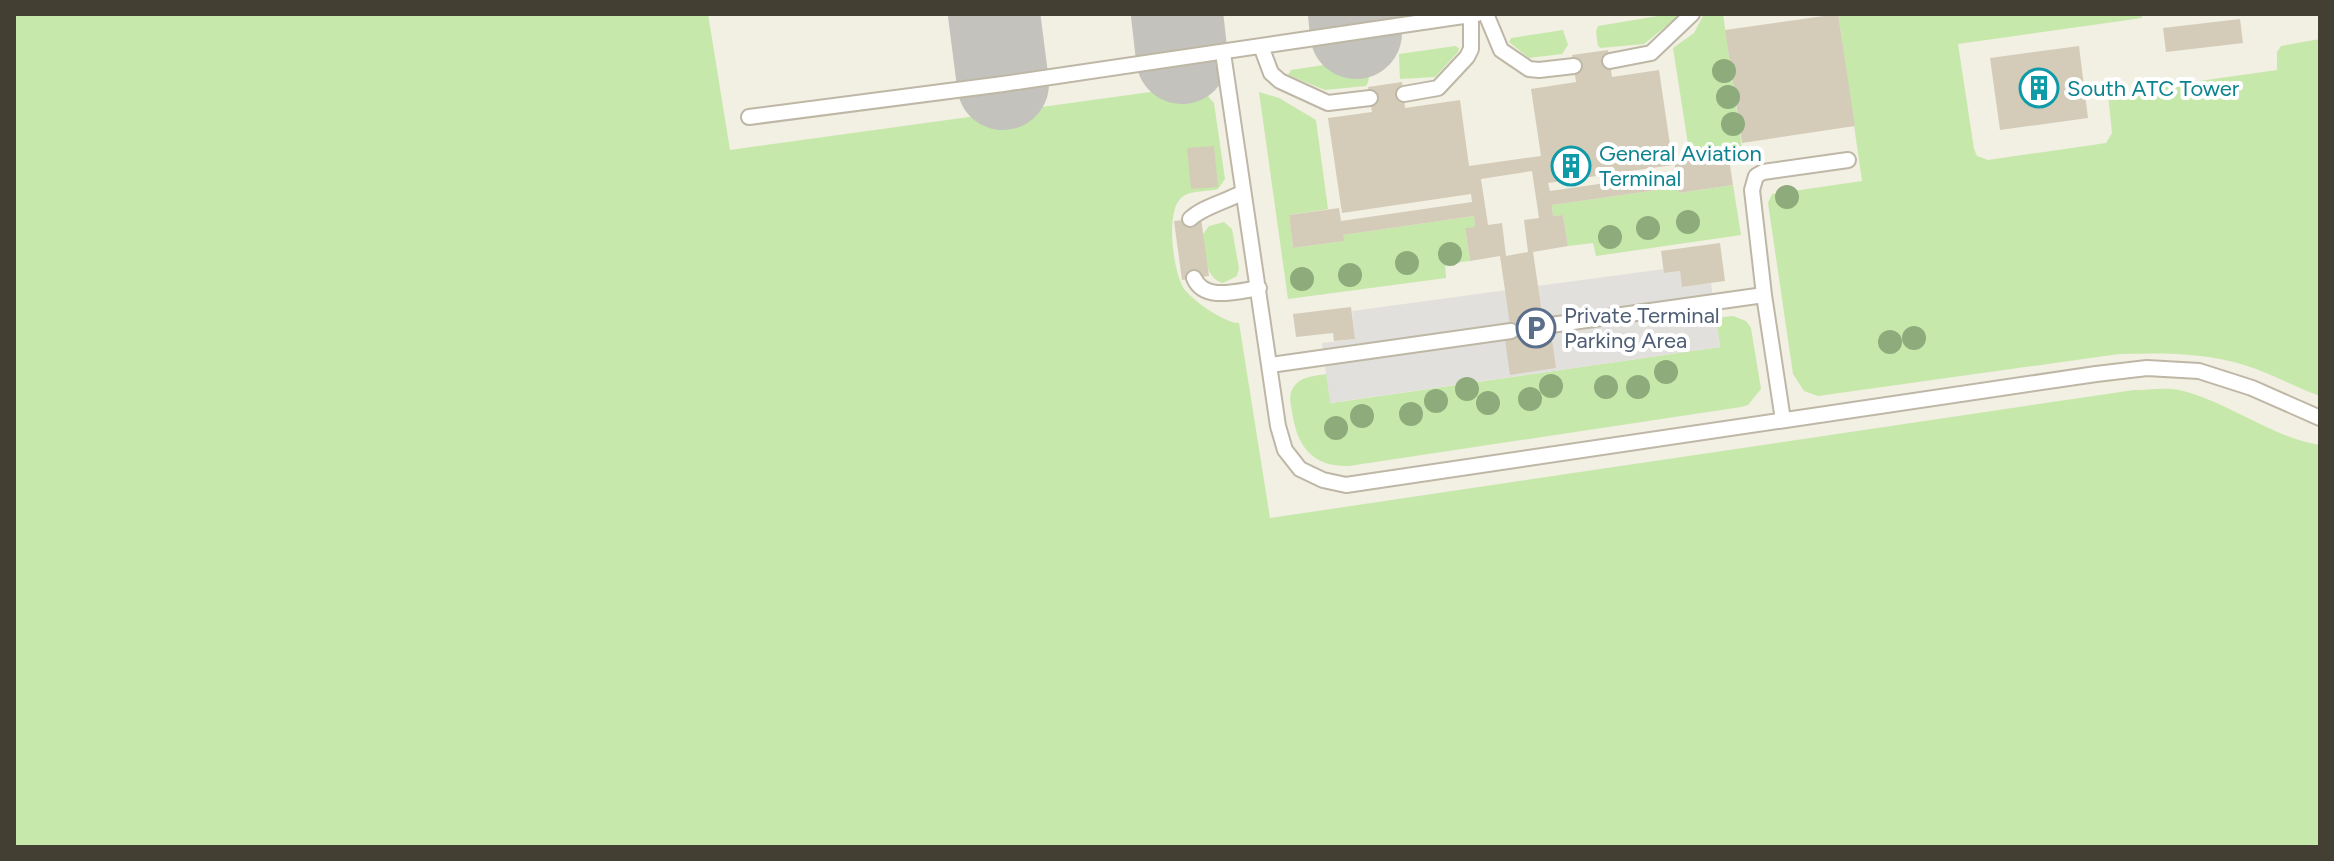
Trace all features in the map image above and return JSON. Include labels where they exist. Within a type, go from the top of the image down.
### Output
[{"type":"lane","points":[[749,117],[1223,53],[1474,14],[1471,49],[1467,57],[1438,88],[1404,94]]},
{"type":"lane","points":[[1486,14],[1501,50],[1529,69],[1574,66]]},
{"type":"lane","points":[[1610,61],[1651,53],[1692,14]]},
{"type":"lane","points":[[1261,46],[1271,73],[1280,81],[1328,103],[1370,98]]},
{"type":"lane","points":[[1223,53],[1278,426],[1285,450],[1300,469],[1323,480],[1346,485],[2147,368],[2199,371],[2252,388],[2320,418]]},
{"type":"lane","points":[[1783,420],[1752,190],[1756,176],[1763,172],[1848,160]]},
{"type":"lane","points":[[1190,219],[1199,211],[1243,192]]},
{"type":"lane","points":[[1194,278],[1197,286],[1206,292],[1259,288]]},
{"type":"lane","points":[[1544,326],[1764,295]]},
{"type":"lane","points":[[1270,365],[1511,331]]},
{"type":"green space","points":[[14,14],[708,14],[730,150],[1194,86],[1203,90],[1214,103],[1225,179],[1218,189],[1190,193],[1177,204],[1172,227],[1174,254],[1179,279],[1187,292],[1217,315],[1239,323],[1270,518],[2134,390],[2174,389],[2197,395],[2284,435],[2320,445],[2320,847],[14,847]]},
{"type":"green space","points":[[1704,14],[1723,14],[1743,155],[1729,157],[1727,152],[1690,157],[1673,48],[1694,33]]},
{"type":"green space","points":[[1838,14],[2141,14],[2142,18],[1958,44],[1974,149],[1977,156],[1988,160],[2106,143],[2112,133],[2108,94],[2277,70],[2277,52],[2281,46],[2320,39],[2320,396],[2244,365],[2213,358],[2166,354],[2119,354],[1818,396],[1804,391],[1793,374],[1768,203],[1772,194],[1862,181]]},
{"type":"green space","points":[[1680,15],[1644,44],[1598,46],[1598,26]]},
{"type":"green space","points":[[1563,30],[1568,45],[1562,54],[1529,58],[1509,42],[1511,38]]},
{"type":"green space","points":[[1459,48],[1458,52],[1435,77],[1400,79],[1399,54]]},
{"type":"green space","points":[[1363,59],[1369,72],[1366,86],[1325,90],[1288,75],[1291,70]]},
{"type":"green space","points":[[1259,92],[1279,98],[1316,120],[1328,209],[1289,215],[1293,248],[1343,241],[1343,235],[1474,216],[1475,227],[1465,229],[1470,261],[1445,264],[1446,278],[1288,299]]},
{"type":"green space","points":[[1733,185],[1741,235],[1596,256],[1593,243],[1568,246],[1563,215],[1553,216],[1552,205],[1678,187],[1679,193]]},
{"type":"green space","points":[[1224,222],[1232,229],[1239,268],[1237,276],[1223,283],[1208,270],[1203,234],[1209,226]]},
{"type":"green space","points":[[1733,316],[1746,321],[1751,328],[1761,389],[1748,405],[1741,407],[1349,466],[1325,463],[1308,452],[1294,424],[1291,394],[1296,384],[1308,377],[1327,374],[1331,403],[1720,347],[1716,318]]},
{"type":"shaded area","name":"Private Terminal Parking Area","points":[[1664,269],[1665,273],[1680,271],[1682,287],[1711,283],[1720,347],[1330,403],[1322,343],[1355,339],[1352,311]]},
{"type":"building","points":[[1838,14],[1855,126],[1742,143],[1725,30]]},
{"type":"building","points":[[2240,19],[2243,43],[2166,52],[2163,28]]},
{"type":"building","name":"South ATC Tower","points":[[2079,46],[2088,118],[2000,130],[1990,58]]},
{"type":"building","name":"General Aviation Terminal","points":[[1608,50],[1612,77],[1659,70],[1673,165],[1548,183],[1550,191],[1676,173],[1674,160],[1728,152],[1733,185],[1679,193],[1678,187],[1552,205],[1553,216],[1563,215],[1568,246],[1533,252],[1544,327],[1550,326],[1556,368],[1510,375],[1504,333],[1511,332],[1500,256],[1470,261],[1465,228],[1475,227],[1474,216],[1343,235],[1344,241],[1293,248],[1289,215],[1339,208],[1341,221],[1472,202],[1471,194],[1342,213],[1328,118],[1372,112],[1368,87],[1402,82],[1405,108],[1460,100],[1469,166],[1541,156],[1531,89],[1576,82],[1572,55]],"holes":[[[1532,171],[1539,218],[1524,220],[1528,252],[1506,256],[1502,223],[1488,225],[1481,179]]]},
{"type":"building","points":[[1214,146],[1218,187],[1191,189],[1187,148]]},
{"type":"building","points":[[1201,218],[1209,276],[1182,280],[1174,221]]},
{"type":"building","points":[[1720,243],[1725,281],[1682,287],[1680,271],[1664,273],[1661,251]]},
{"type":"building","points":[[1351,307],[1355,339],[1334,341],[1333,333],[1296,337],[1293,314]]},
{"type":"taxiway","points":[[994,14],[1003,84]]},
{"type":"taxiway","points":[[1177,14],[1182,58]]},
{"type":"taxiway","points":[[1354,14],[1356,33]]},
{"type":"place","name":"South ATC Tower","points":[[2039,88]]},
{"type":"place","name":"General Aviation Terminal","points":[[1571,166]]},
{"type":"place","name":"Private Terminal Parking Area","points":[[1536,328]]}]
